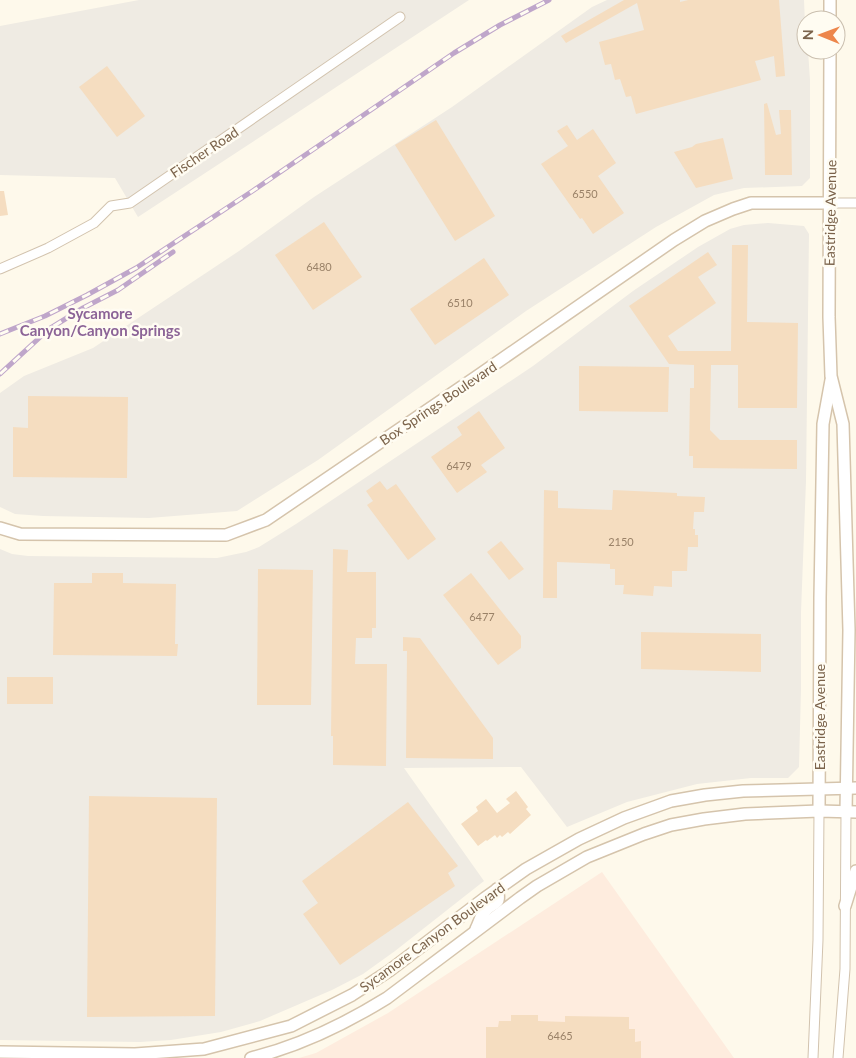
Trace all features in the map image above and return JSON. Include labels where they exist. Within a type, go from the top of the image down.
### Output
[{"type":"main road","name":"Eastridge Avenue","points":[[830,60],[829,292],[832,376],[843,424],[849,630],[851,812]]},
{"type":"main road","name":"Box Springs Boulevard","points":[[0,528],[20,534],[226,535],[266,520],[698,225],[733,209],[751,204],[830,203]]},
{"type":"main road","name":"Eastridge Avenue","points":[[819,811],[823,424],[832,376]]},
{"type":"main road","name":"Sycamore Canyon Boulevard","points":[[0,1052],[205,1053],[291,1026],[352,995],[389,971],[526,869],[578,839],[624,818],[671,801],[704,795],[743,791],[851,788]]},
{"type":"main road","name":"Sycamore Canyon Boulevard","points":[[251,1058],[298,1043],[330,1029],[387,998],[537,886],[587,857],[644,834],[687,822],[745,814],[819,811],[851,812]]},
{"type":"main road","points":[[846,906],[856,871]]},
{"type":"main road","points":[[475,933],[485,911],[498,902],[500,897],[497,889]]},
{"type":"street","name":"Fischer Road","points":[[0,269],[48,248],[94,223],[111,206],[130,203],[400,18]]},
{"type":"street","name":"Box Springs Boulevard","points":[[830,203],[856,203]]},
{"type":"street","name":"Eastridge Avenue","points":[[813,1058],[818,940],[819,811]]},
{"type":"street","name":"Eastridge Avenue","points":[[838,1058],[845,968],[851,812]]},
{"type":"shaded area","points":[[139,0],[469,0],[138,217],[115,178],[0,175],[0,26]]},
{"type":"shaded area","points":[[607,0],[804,0],[804,10],[796,10],[796,60],[809,60],[810,178],[802,186],[744,188],[714,195],[656,227],[526,311],[318,460],[237,511],[149,518],[15,514],[0,507],[0,393],[24,376],[93,348],[239,251],[314,197],[452,107],[592,7]]},
{"type":"shaded area","points":[[768,223],[804,226],[809,234],[806,481],[801,612],[799,767],[788,778],[751,778],[697,784],[627,802],[567,827],[521,767],[404,768],[484,881],[363,974],[332,990],[260,1021],[221,1032],[171,1040],[140,1042],[0,1040],[0,549],[12,554],[28,556],[217,558],[246,552],[259,547],[533,366],[633,291],[698,247],[730,229],[744,225]]},
{"type":"shaded area","points":[[602,872],[734,1058],[299,1058],[316,1053],[388,1013]]},
{"type":"building","points":[[624,0],[680,0],[680,2],[688,0],[779,0],[785,76],[776,77],[774,56],[755,61],[761,80],[636,114],[631,96],[626,97],[620,79],[615,80],[611,64],[605,65],[599,42],[644,30],[637,3],[566,43],[561,36]]},
{"type":"building","points":[[107,66],[145,116],[117,137],[79,87]]},
{"type":"building","points":[[767,103],[776,135],[781,134],[779,110],[791,110],[792,175],[765,175],[764,104]]},
{"type":"building","points":[[436,120],[495,216],[455,241],[395,145]]},
{"type":"building","points":[[567,125],[577,140],[593,129],[616,163],[598,176],[624,213],[593,234],[541,164],[568,146],[557,131]]},
{"type":"building","points":[[723,138],[733,179],[696,188],[674,152],[696,144]]},
{"type":"building","points":[[0,191],[4,191],[8,215],[0,216]]},
{"type":"building","points":[[324,222],[362,277],[313,310],[275,255]]},
{"type":"building","points":[[732,245],[748,245],[747,322],[798,323],[797,408],[738,408],[738,365],[711,365],[710,430],[720,440],[797,440],[797,469],[693,468],[693,456],[689,456],[690,388],[694,388],[694,365],[669,364],[629,306],[708,252],[717,265],[698,277],[716,303],[668,336],[678,351],[731,351]]},
{"type":"building","points":[[484,258],[509,295],[435,345],[410,309]]},
{"type":"building","points":[[579,366],[669,367],[668,412],[579,411]]},
{"type":"building","points":[[28,396],[128,397],[127,478],[13,477],[13,427],[28,428]]},
{"type":"building","points":[[479,411],[505,448],[481,465],[487,472],[457,493],[431,457],[462,435],[457,427]]},
{"type":"building","points":[[380,481],[387,490],[396,484],[436,539],[408,560],[367,505],[373,501],[366,491]]},
{"type":"building","points":[[544,490],[558,491],[558,508],[612,510],[613,490],[677,493],[677,496],[705,497],[704,512],[694,512],[693,529],[695,529],[695,535],[698,535],[698,547],[688,547],[687,571],[672,571],[672,587],[654,586],[653,596],[623,594],[624,585],[615,585],[615,569],[610,569],[610,564],[557,562],[557,598],[543,598]]},
{"type":"building","points":[[501,541],[524,569],[509,580],[487,552]]},
{"type":"building","points":[[333,549],[348,550],[347,572],[376,572],[376,628],[372,628],[372,638],[356,638],[355,664],[387,664],[386,766],[333,765],[333,736],[331,736]]},
{"type":"building","points":[[258,569],[313,570],[311,705],[257,705]]},
{"type":"building","points":[[92,573],[123,573],[123,583],[176,584],[175,644],[178,644],[177,656],[53,655],[54,583],[92,583]]},
{"type":"building","points":[[471,573],[521,636],[521,648],[498,665],[443,595]]},
{"type":"building","points":[[641,632],[761,634],[761,672],[641,669]]},
{"type":"building","points":[[403,637],[420,638],[493,738],[493,759],[406,758],[407,651],[403,651]]},
{"type":"building","points":[[7,677],[53,677],[53,704],[7,704]]},
{"type":"building","points":[[516,791],[528,807],[526,809],[531,815],[510,834],[508,832],[502,837],[500,835],[497,838],[495,835],[478,846],[461,824],[478,811],[476,807],[486,799],[497,813],[510,803],[506,799]]},
{"type":"building","points":[[89,796],[217,798],[215,1016],[87,1017]]},
{"type":"building","points":[[408,802],[458,866],[448,873],[455,886],[340,965],[303,914],[318,903],[302,881]]},
{"type":"building","points":[[511,1015],[538,1015],[538,1021],[565,1022],[565,1016],[629,1017],[629,1029],[635,1029],[635,1042],[641,1041],[641,1058],[486,1058],[486,1027],[498,1027],[499,1021],[511,1021]]},
{"type":"railway","points":[[0,334],[45,316],[136,268],[454,53],[500,25],[549,0]]},
{"type":"railway","points":[[0,374],[49,329],[83,308],[118,290],[173,252]]},
{"type":"district","name":"Sycamore Canyon/Canyon Springs","points":[[100,322]]}]
